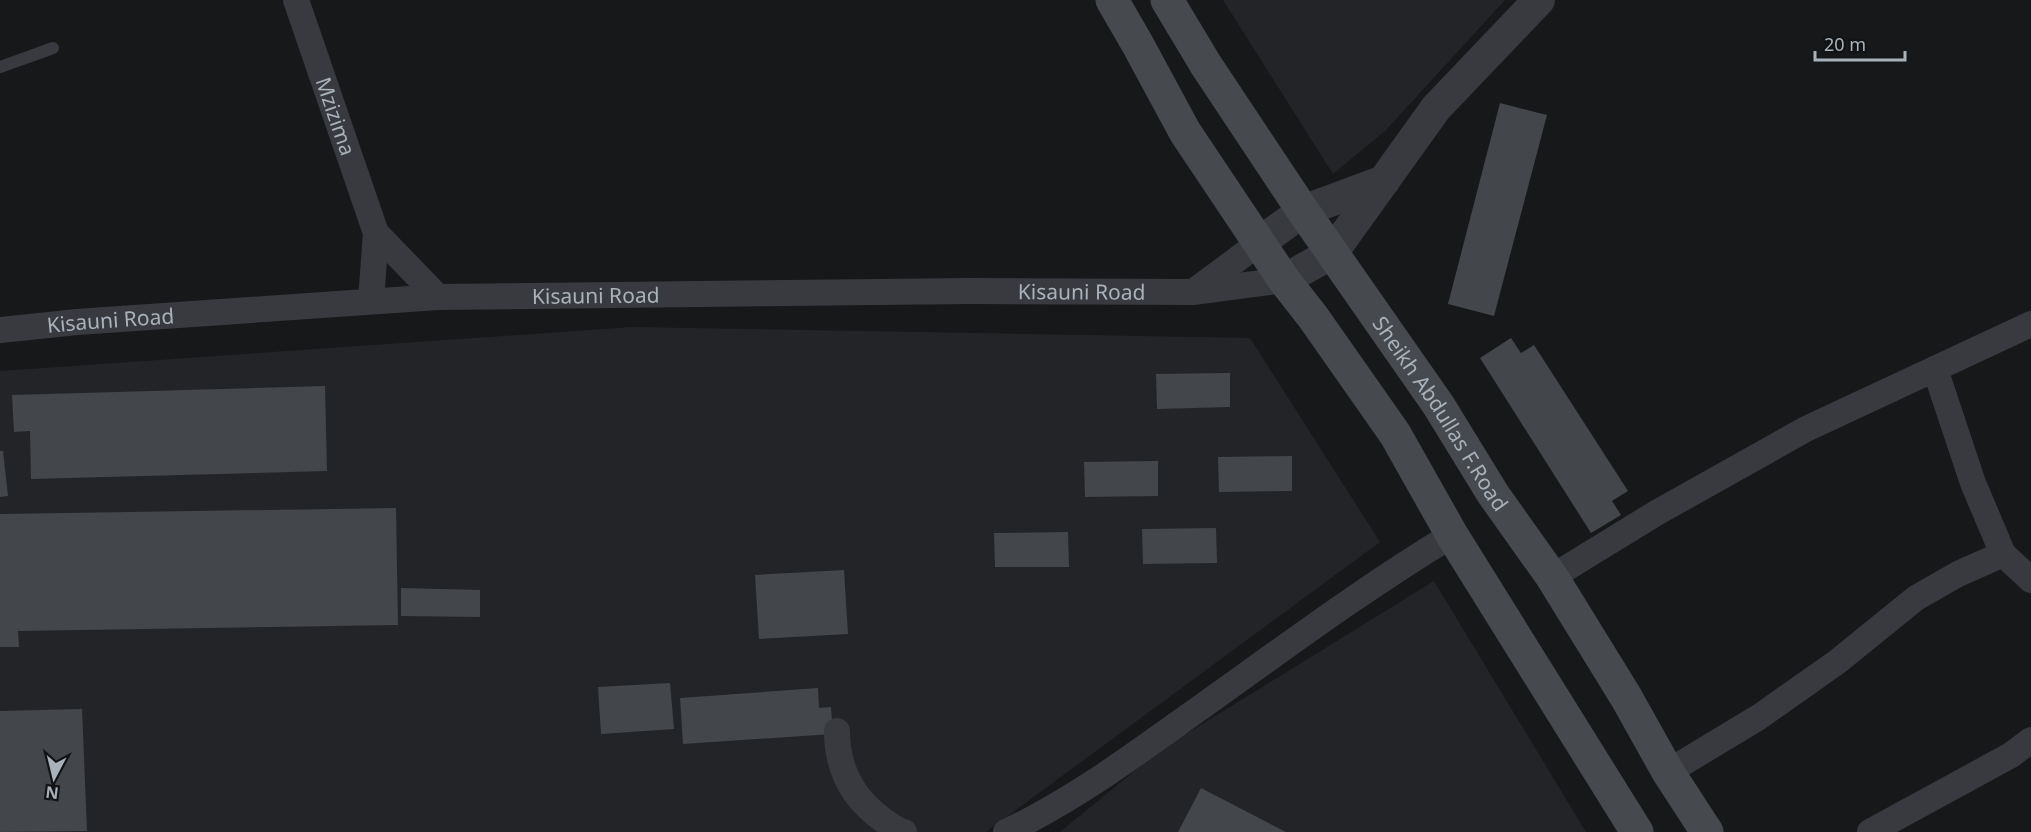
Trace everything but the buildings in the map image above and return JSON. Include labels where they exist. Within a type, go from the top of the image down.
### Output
[{"type":"main road","points":[[1112,0],[1185,132],[1284,280],[1313,316],[1395,434],[1452,535],[1633,830]]},
{"type":"main road","name":"Sheikh Abdullas F.Road","points":[[1167,0],[1206,65],[1303,211],[1438,406],[1493,494],[1552,577],[1626,697],[1668,772],[1707,832]]},
{"type":"street","name":"Mzizima","points":[[296,0],[376,233]]},
{"type":"street","points":[[1284,280],[1332,252],[1436,108],[1539,0]]},
{"type":"street","points":[[1193,292],[1303,211],[1384,181]]},
{"type":"street","points":[[376,233],[438,297]]},
{"type":"street","points":[[371,300],[376,233]]},
{"type":"street","name":"Kisauni Road","points":[[0,330],[77,321],[438,297],[970,291],[1193,292],[1284,280]]},
{"type":"street","points":[[1552,577],[1658,512],[1806,429],[2031,324]]},
{"type":"street","points":[[1935,369],[1973,483],[2003,554],[2031,580]]},
{"type":"street","points":[[1005,832],[1038,816],[1102,778],[1391,572],[1452,535]]},
{"type":"street","points":[[1668,772],[1759,717],[1837,662],[1916,598],[1958,574],[2003,554]]},
{"type":"street","points":[[837,731],[837,749],[841,767],[850,787],[864,805],[880,818],[904,832]]},
{"type":"street","points":[[1870,832],[2011,755],[2031,740]]},
{"type":"lane","points":[[0,67],[53,48]]},
{"type":"shaded area","points":[[1223,0],[1505,0],[1385,131],[1333,174]]},
{"type":"shaded area","points":[[632,327],[1250,338],[1380,542],[986,832],[0,832],[0,371]]},
{"type":"shaded area","points":[[1434,581],[1586,832],[1060,832],[1160,750]]}]
